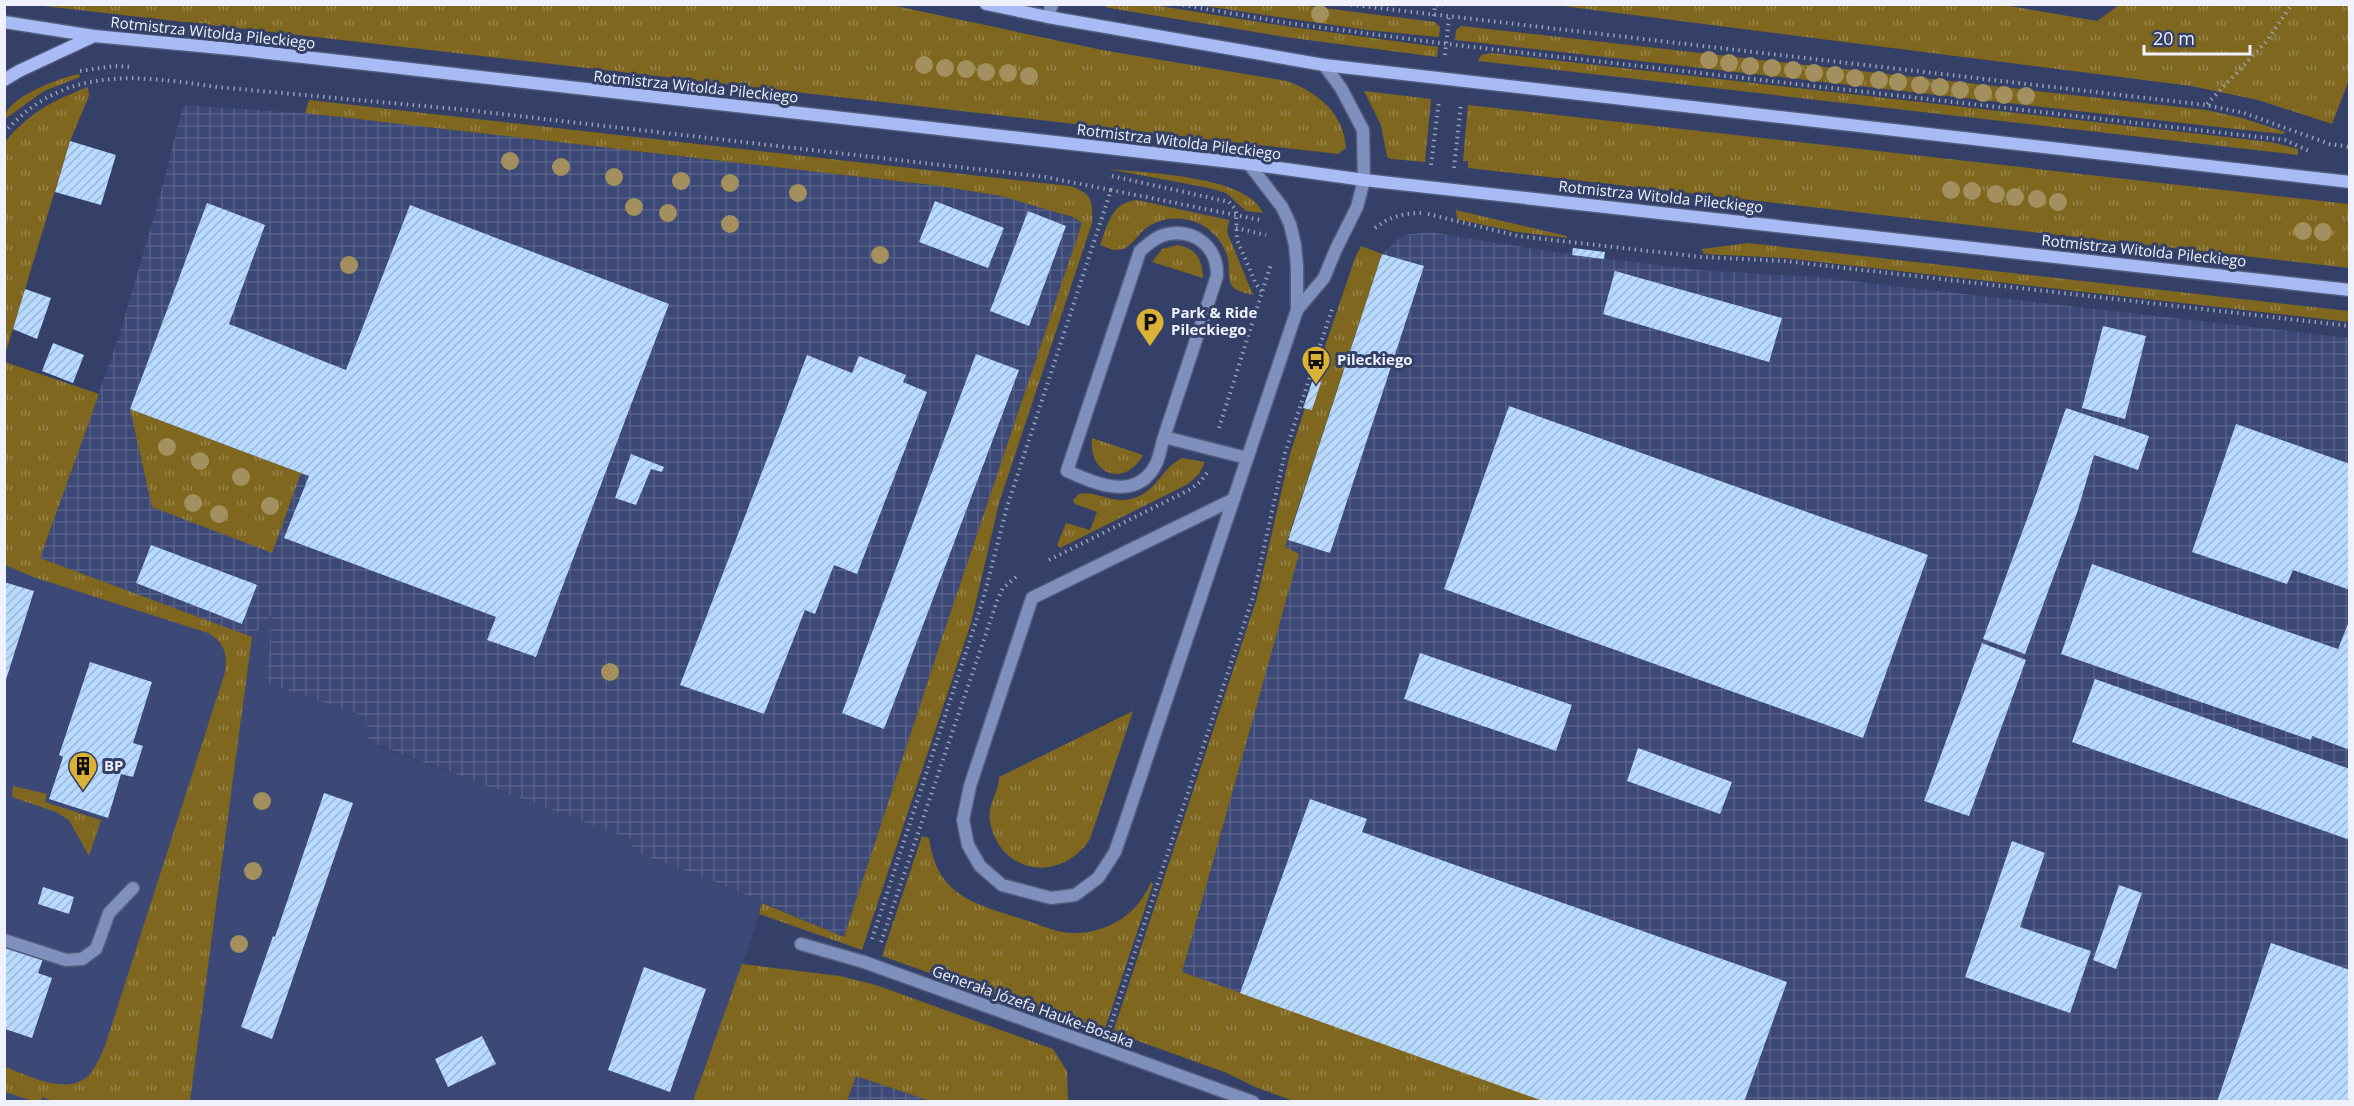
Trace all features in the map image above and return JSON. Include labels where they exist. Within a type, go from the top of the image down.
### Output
[{"type":"main road","points":[[986,4],[1324,65],[2349,182]]},
{"type":"main road","name":"Rotmistrza Witolda Pileckiego","points":[[4,22],[94,36],[242,50],[1249,164],[1364,180],[2349,290]]},
{"type":"main road","points":[[4,80],[94,36]]},
{"type":"street","points":[[1048,17],[1053,4]]},
{"type":"street","points":[[1297,310],[1324,278],[1335,249],[1357,207],[1364,180],[1363,130],[1341,88],[1324,65]]},
{"type":"street","points":[[1234,499],[1032,598],[970,786],[963,820],[968,845],[980,866],[1002,885],[1051,898],[1075,895],[1098,878],[1115,852],[1234,499],[1297,310],[1297,267],[1290,224],[1282,207],[1249,164]]},
{"type":"street","points":[[1167,234],[1187,234],[1202,241],[1212,253],[1217,265],[1217,276],[1164,437],[1156,464],[1146,477],[1126,487],[1115,488],[1067,471],[1140,251],[1152,241],[1167,234]]},
{"type":"street","points":[[1164,437],[1247,458]]},
{"type":"street","points":[[4,940],[66,960],[82,959],[96,949],[110,912],[133,888]]},
{"type":"street","name":"Generała Józefa Hauke-Bosaka","points":[[801,944],[864,962],[1253,1101]]},
{"type":"path","points":[[1178,4],[1298,24],[1470,47],[2225,132],[2285,140],[2319,153]]},
{"type":"path","points":[[1345,4],[2206,105],[2244,113],[2330,144],[2349,147]]},
{"type":"path","points":[[1434,16],[1435,5],[1449,4]]},
{"type":"path","points":[[2206,105],[2266,42],[2292,4]]},
{"type":"path","points":[[1444,60],[1449,17]]},
{"type":"path","points":[[1470,47],[1470,54]]},
{"type":"path","points":[[78,72],[114,66],[135,67]]},
{"type":"path","points":[[4,133],[17,118],[36,103],[82,83],[121,78],[180,82],[467,110],[1045,177],[1270,221]]},
{"type":"path","points":[[1431,166],[1439,98]]},
{"type":"path","points":[[1454,168],[1461,101]]},
{"type":"path","points":[[1106,174],[1229,202],[1236,210],[1237,240],[1256,284],[1263,293],[1271,262]]},
{"type":"path","points":[[864,962],[983,600],[1006,507],[1111,190]]},
{"type":"path","points":[[1368,233],[1384,220],[1406,213],[1426,213],[1518,236],[1701,257],[1784,261],[2349,326]]},
{"type":"path","points":[[1236,228],[1265,233],[1272,242]]},
{"type":"path","points":[[1103,1048],[1252,597],[1285,453],[1335,301]]},
{"type":"shaded area","points":[[183,105],[315,114],[940,186],[1026,202],[1082,223],[844,937],[696,874],[632,851],[631,839],[369,742],[366,717],[267,683],[272,614],[252,637],[40,558],[118,339],[160,196]]},
{"type":"shaded area","points":[[1431,232],[1553,252],[1697,270],[1815,277],[2349,338],[2349,1101],[1546,1101],[1182,972],[1298,554],[1285,548],[1382,254],[1403,235]]},
{"type":"shaded area","points":[[4,565],[33,576],[273,613],[267,683],[366,717],[369,743],[632,839],[633,851],[696,874],[762,903],[748,949],[693,1101],[190,1101],[251,641],[92,1101],[5,1101]]},
{"type":"shaded area","points":[[856,1075],[930,1101],[847,1102]]},
{"type":"green space","points":[[35,5],[891,5],[1102,50],[1287,81],[1309,91],[1327,106],[1340,124],[1346,148],[1338,154]]},
{"type":"green space","points":[[1101,5],[1153,5],[1438,47],[1437,57],[1285,37]]},
{"type":"green space","points":[[1198,5],[1299,5],[1435,22],[1440,27],[1439,37],[1367,30]]},
{"type":"green space","points":[[1555,5],[2004,5],[2097,21],[2119,5],[2349,5],[2349,80],[2332,124],[2258,100],[2191,86]]},
{"type":"green space","points":[[1461,26],[2206,110],[2242,118],[2285,132],[2283,134],[2227,128],[1455,40],[1456,30]]},
{"type":"green space","points":[[1492,53],[2270,142],[2298,149],[2298,155],[1478,61],[1481,55]]},
{"type":"green space","points":[[79,74],[80,77],[44,91],[5,119],[7,111],[23,96],[60,79]]},
{"type":"green space","points":[[88,87],[89,96],[70,141],[5,355],[5,142],[23,123],[42,109]]},
{"type":"green space","points":[[1364,91],[1431,99],[1425,162],[1387,157],[1381,125]]},
{"type":"green space","points":[[309,100],[1069,186],[1090,198],[1092,223],[999,503],[971,623],[862,950],[759,914],[762,903],[844,937],[1082,223],[1073,217],[1001,196],[940,186],[305,113]]},
{"type":"green space","points":[[1468,105],[2349,204],[2349,268],[1468,168],[1468,161],[1463,161]]},
{"type":"green space","points":[[1108,169],[1193,178],[1216,183],[1253,200],[1263,213],[1246,211],[1226,193],[1209,188]]},
{"type":"green space","points":[[1137,200],[1229,220],[1227,232],[1253,295],[1239,291],[1232,286],[1224,248],[1209,230],[1189,220],[1166,220],[1155,223],[1146,228],[1124,249],[1113,250],[1100,245],[1108,222],[1116,210],[1121,205]]},
{"type":"green space","points":[[1456,210],[1567,236],[1567,238],[1517,232],[1460,220],[1457,219]]},
{"type":"green space","points":[[1748,243],[2349,311],[2349,322],[1784,258],[1704,254],[1702,249]]},
{"type":"green space","points":[[1177,245],[1194,252],[1200,260],[1203,278],[1152,262],[1162,249]]},
{"type":"green space","points":[[1361,246],[1382,254],[1285,547],[1299,554],[1182,972],[1546,1101],[1294,1101],[1255,1087],[1227,1073],[1113,1032],[1257,598],[1290,454],[1305,408],[1312,410],[1320,382],[1314,379]]},
{"type":"green space","points":[[5,362],[99,394],[40,558],[252,637],[190,1101],[56,1102],[42,1097],[41,1101],[33,1101],[5,1092],[5,1067],[47,1082],[70,1084],[89,1075],[98,1061],[105,1046],[225,672],[226,660],[224,649],[218,640],[208,633],[33,577],[5,565]]},
{"type":"green space","points":[[130,409],[301,473],[272,553],[152,507]]},
{"type":"green space","points":[[1092,438],[1143,455],[1127,471],[1118,474],[1109,473],[1096,461],[1092,451]]},
{"type":"green space","points":[[1182,458],[1205,462],[1199,474],[1188,484],[1060,548],[1057,545],[1066,523],[1090,530],[1097,512],[1075,504],[1073,500],[1079,494],[1085,493],[1117,500],[1140,496]]},
{"type":"green space","points":[[1133,711],[1090,839],[1079,853],[1065,862],[1050,867],[1021,864],[1008,855],[998,843],[990,819],[999,777]]},
{"type":"green space","points":[[13,786],[47,794],[45,802],[101,820],[89,856],[69,820],[56,812],[12,797]]},
{"type":"green space","points":[[922,836],[929,838],[933,857],[940,873],[960,894],[988,908],[1062,932],[1090,932],[1115,923],[1136,906],[1145,895],[1151,882],[1153,884],[1103,1035],[882,956]]},
{"type":"green space","points":[[742,964],[840,976],[876,985],[1053,1049],[1067,1071],[1068,1101],[930,1101],[856,1076],[847,1101],[693,1101]]},
{"type":"building","points":[[70,141],[116,155],[101,205],[55,192]]},
{"type":"building","points":[[935,201],[1004,228],[988,268],[919,242]]},
{"type":"building","points":[[207,203],[265,225],[229,324],[346,370],[410,205],[669,304],[536,657],[487,640],[496,617],[284,538],[309,476],[130,409]]},
{"type":"building","points":[[1028,211],[1066,226],[1029,326],[990,311]]},
{"type":"building","points":[[1573,248],[1605,252],[1604,259],[1572,255]]},
{"type":"building","points":[[1382,254],[1424,266],[1330,553],[1288,540]]},
{"type":"building","points":[[1615,271],[1782,318],[1769,362],[1603,314]]},
{"type":"building","points":[[25,289],[51,298],[37,339],[13,329]]},
{"type":"building","points":[[2103,326],[2146,336],[2125,419],[2082,408]]},
{"type":"building","points":[[53,343],[84,355],[73,383],[42,371]]},
{"type":"building","points":[[976,354],[1019,370],[884,729],[842,713]]},
{"type":"building","points":[[807,355],[852,373],[859,356],[906,375],[903,382],[927,392],[857,574],[834,565],[815,614],[805,610],[764,714],[680,685]]},
{"type":"building","points":[[1313,379],[1321,382],[1312,410],[1303,408]]},
{"type":"building","points":[[1509,406],[1928,555],[1863,738],[1444,589]]},
{"type":"building","points":[[2066,408],[2149,436],[2138,470],[2094,455],[2077,513],[2025,654],[1983,639]]},
{"type":"building","points":[[2236,424],[2350,464],[2350,590],[2293,570],[2287,584],[2192,552]]},
{"type":"building","points":[[631,454],[664,467],[662,472],[651,469],[636,505],[615,498]]},
{"type":"building","points":[[151,545],[257,585],[242,624],[136,583]]},
{"type":"building","points":[[2092,564],[2338,649],[2350,619],[2350,750],[2312,736],[2311,740],[2061,654]]},
{"type":"building","points":[[4,582],[34,591],[5,683],[4,683]]},
{"type":"building","points":[[1982,643],[2026,660],[1969,816],[1924,801]]},
{"type":"building","points":[[1420,653],[1572,705],[1556,751],[1404,699]]},
{"type":"building","points":[[90,662],[152,682],[133,743],[143,746],[133,777],[121,774],[108,818],[49,799],[63,757],[59,755]]},
{"type":"building","points":[[2095,679],[2350,769],[2350,840],[2072,742]]},
{"type":"building","points":[[1638,748],[1732,782],[1720,814],[1627,781]]},
{"type":"building","points":[[324,793],[353,803],[272,1039],[241,1027],[273,936],[275,937]]},
{"type":"building","points":[[1310,799],[1367,819],[1362,832],[1787,982],[1744,1102],[1546,1102],[1240,993]]},
{"type":"building","points":[[2012,841],[2045,853],[2020,927],[2091,951],[2070,1013],[1965,977]]},
{"type":"building","points":[[2119,885],[2142,893],[2116,969],[2093,960]]},
{"type":"building","points":[[43,887],[74,897],[69,914],[38,904]]},
{"type":"building","points":[[2271,943],[2350,970],[2350,1102],[2217,1102]]},
{"type":"building","points":[[5,946],[43,959],[38,973],[52,978],[32,1038],[5,1029]]},
{"type":"building","points":[[644,967],[706,989],[670,1092],[608,1070]]},
{"type":"building","points":[[482,1036],[496,1064],[448,1087],[435,1059]]},
{"type":"place","name":"Park & Ride Pileckiego","points":[[1150,348]]},
{"type":"place","name":"Pileckiego","points":[[1316,386]]},
{"type":"place","name":"BP","points":[[83,792]]}]
